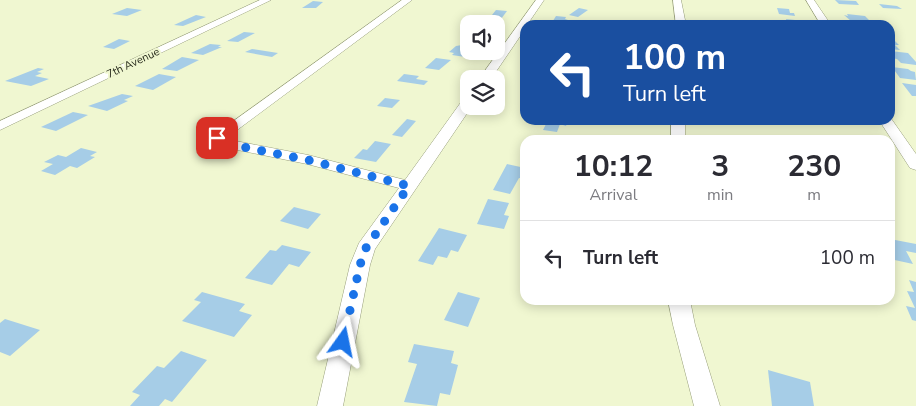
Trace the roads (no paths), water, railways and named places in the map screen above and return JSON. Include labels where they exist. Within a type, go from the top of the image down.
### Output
[{"type":"street","name":"7th Avenue","points":[[0,126],[267,0]]},
{"type":"street","points":[[408,0],[217,138],[218,142],[308,160],[409,186]]},
{"type":"street","points":[[526,20],[540,0]]},
{"type":"street","points":[[677,0],[680,20]]},
{"type":"street","points":[[810,0],[823,20]]},
{"type":"street","points":[[490,70],[520,28]]},
{"type":"street","points":[[330,406],[360,265],[366,248],[460,114]]},
{"type":"street","points":[[889,125],[916,165]]},
{"type":"street","points":[[679,305],[707,406]]}]
